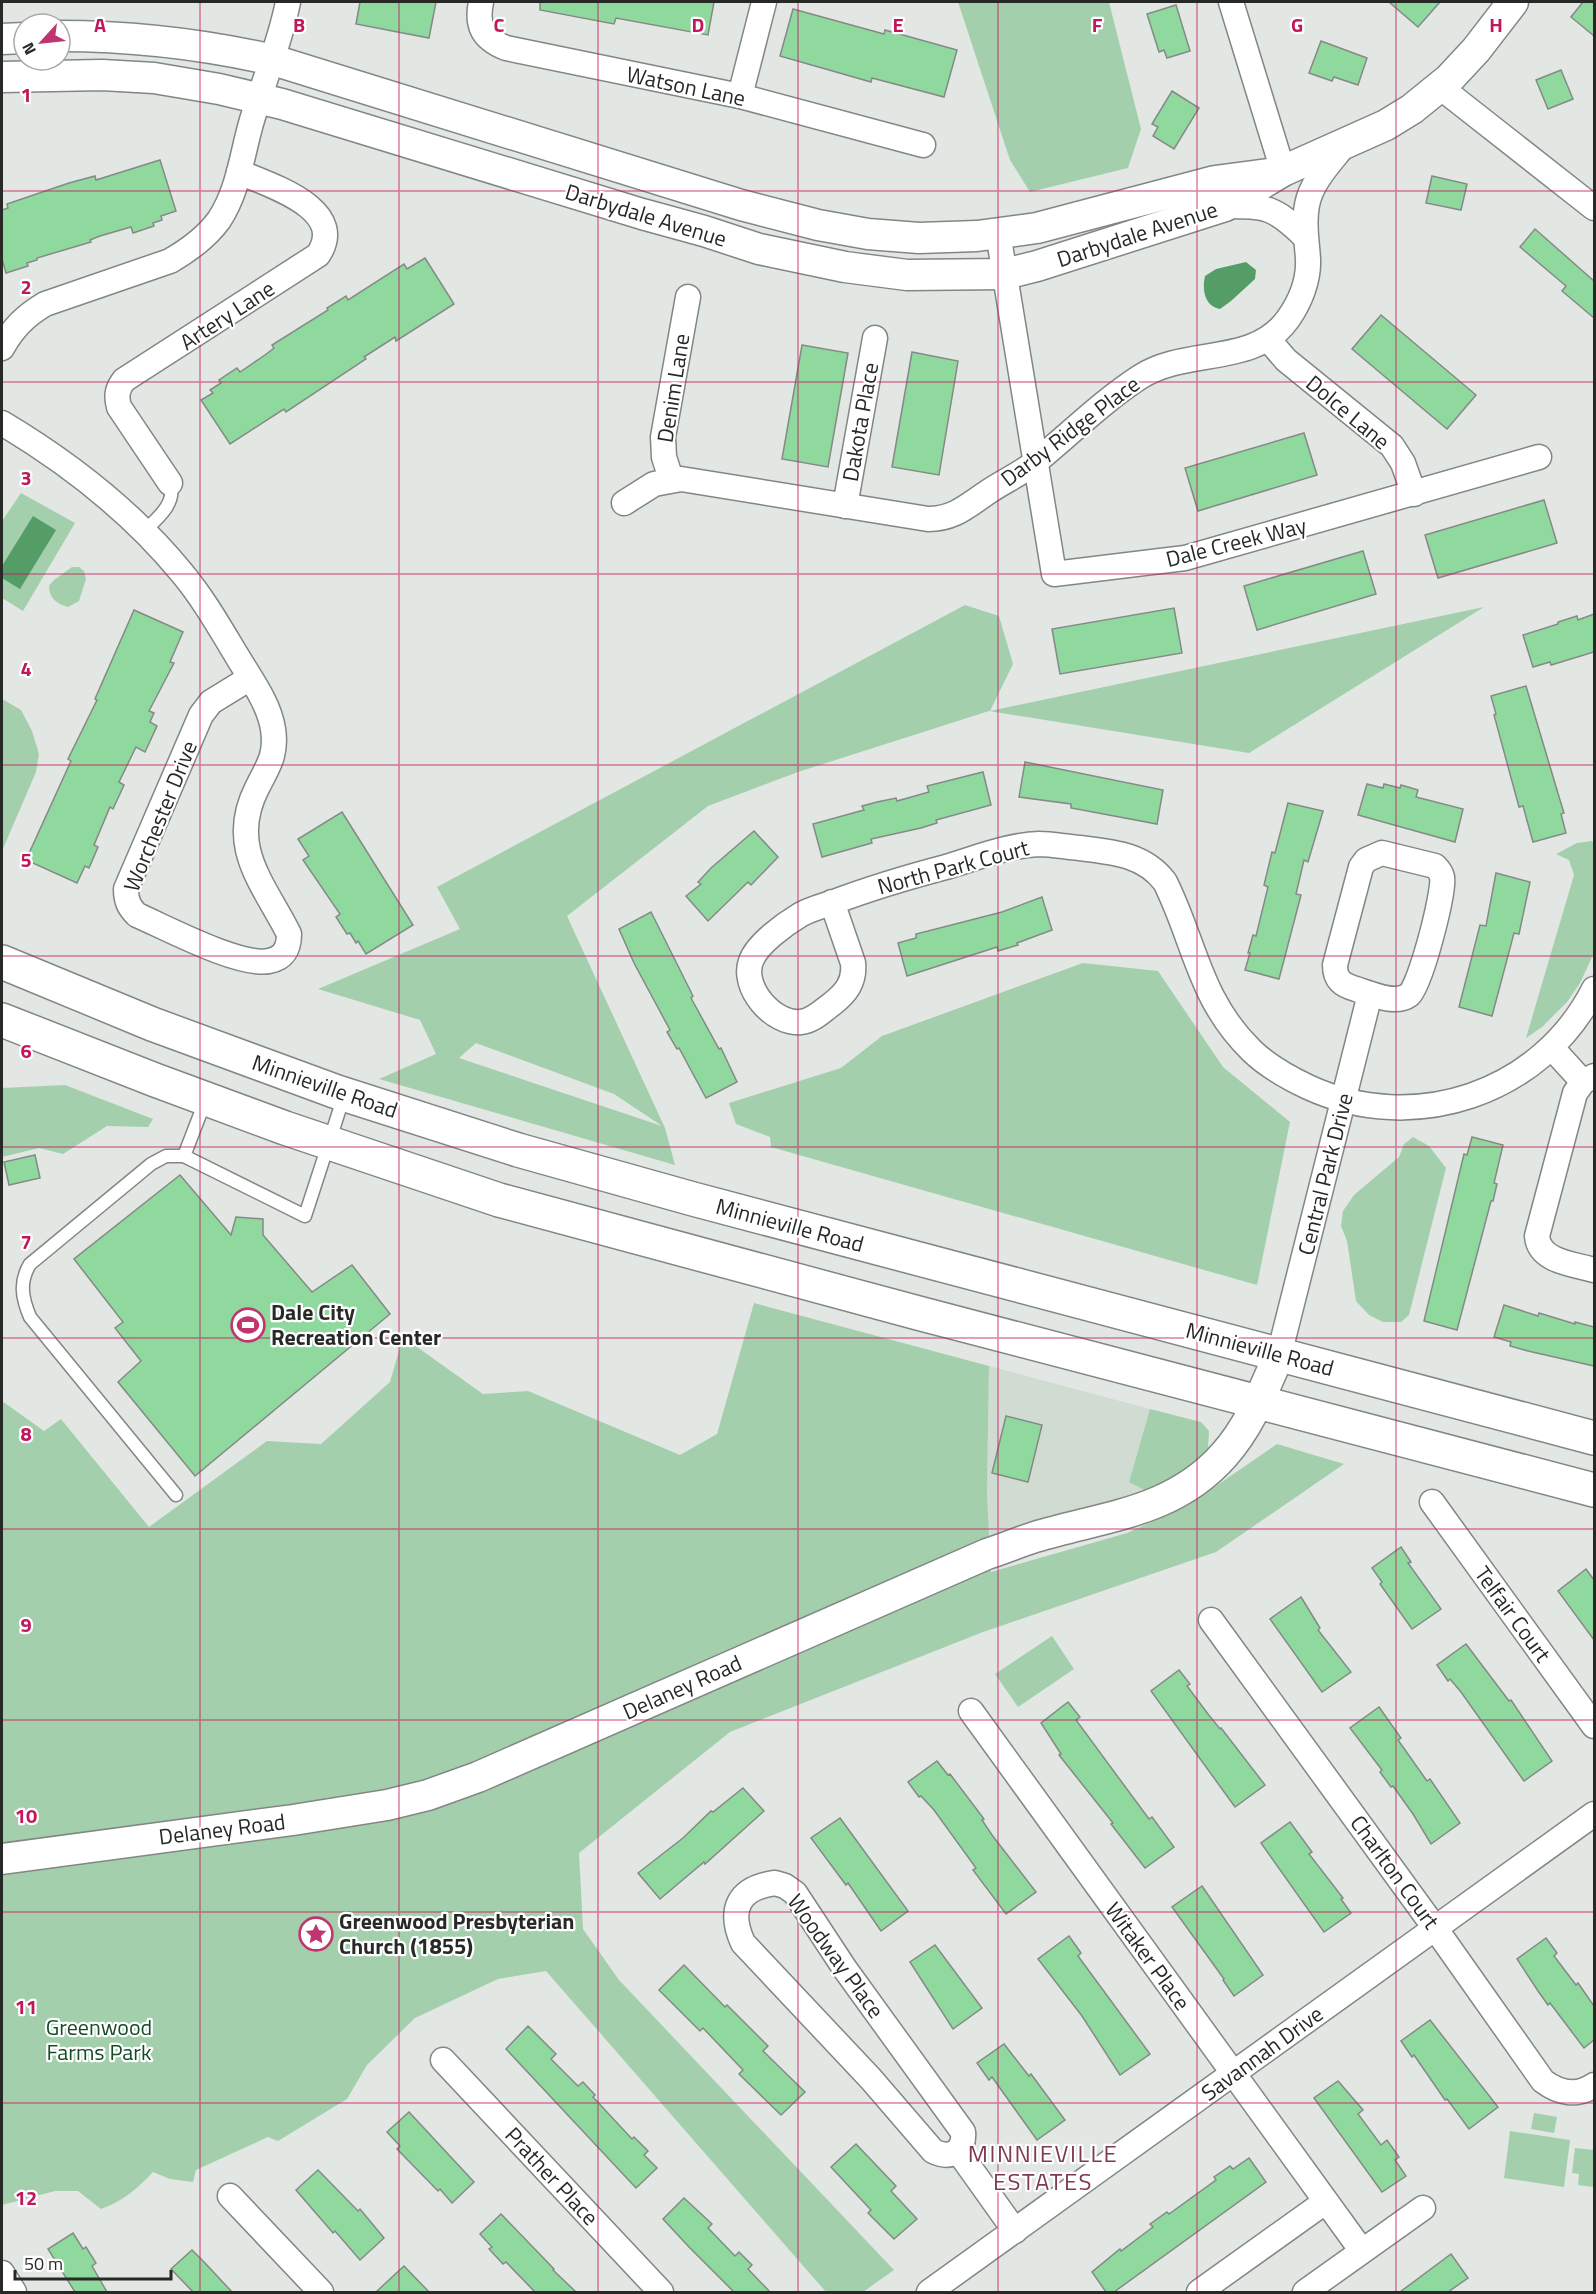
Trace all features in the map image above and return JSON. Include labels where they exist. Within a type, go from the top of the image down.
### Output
[{"type":"main road","name":"Minnieville Road","points":[[2,962],[152,1024],[345,1095],[518,1150],[693,1199],[1594,1438]]},
{"type":"main road","points":[[2,1020],[206,1099],[499,1200],[603,1230],[1594,1490]]},
{"type":"street","points":[[2,348],[12,330],[27,315],[45,304],[170,261],[202,239],[218,220],[230,199],[239,172],[259,99],[283,28],[288,2]]},
{"type":"street","name":"Watson Lane","points":[[481,2],[479,19],[483,32],[492,42],[506,48],[740,96],[923,145]]},
{"type":"street","points":[[740,96],[764,2]]},
{"type":"street","points":[[1231,2],[1283,171]]},
{"type":"street","name":"Darbydale Avenue","points":[[2,77],[102,75],[154,78],[219,89],[759,249],[845,267],[907,275],[1005,274],[1038,266],[1225,206],[1283,171],[1386,125],[1412,109],[1440,87],[1476,50],[1513,2]]},
{"type":"street","name":"Darbydale Avenue","points":[[72,36],[164,40],[225,49],[273,60],[733,202],[818,225],[868,234],[919,238],[1037,228],[1215,182],[1283,171]]},
{"type":"street","points":[[1440,87],[1594,208]]},
{"type":"street","name":"Darby Ridge Place","points":[[624,503],[654,484],[671,479],[681,479],[928,519],[948,517],[968,508],[988,491],[1036,462],[1086,418],[1141,377],[1178,360],[1229,353],[1268,339],[1288,319],[1304,287],[1308,261],[1304,236],[1308,199],[1319,179],[1345,144]]},
{"type":"street","name":"Artery Lane","points":[[170,483],[119,407],[117,397],[119,387],[124,380],[318,255],[322,248],[324,238],[322,224],[316,212],[308,204],[239,172]]},
{"type":"street","points":[[1225,206],[1257,206],[1275,211],[1304,236]]},
{"type":"street","name":"Dale Creek Way","points":[[998,233],[1054,574],[1185,558],[1539,457]]},
{"type":"street","name":"Denim Lane","points":[[671,479],[664,457],[663,437],[688,297]]},
{"type":"street","name":"Dakota Place","points":[[845,506],[875,338]]},
{"type":"street","name":"Dolce Lane","points":[[1268,339],[1286,360],[1392,446],[1403,463],[1414,494]]},
{"type":"street","name":"Worchester Drive","points":[[2,423],[52,455],[94,486],[144,531],[189,582],[250,678],[267,709],[273,728],[274,751],[270,765],[250,804],[245,842],[258,882],[289,934],[287,950],[280,957],[268,962],[226,953],[137,915],[126,900],[126,889],[201,715],[211,702],[250,678]]},
{"type":"street","name":"North Park Court","points":[[832,902],[853,963],[854,971],[850,985],[843,996],[814,1018],[800,1022],[780,1018],[765,1008],[752,984],[749,968],[753,957],[789,922],[803,913],[832,902],[868,889],[1017,847],[1054,845],[1133,857],[1153,869],[1165,882],[1208,992],[1241,1039],[1285,1076],[1343,1101],[1383,1107],[1408,1108],[1446,1103],[1497,1085],[1536,1061],[1552,1048],[1576,1022],[1594,989]]},
{"type":"street","points":[[1382,853],[1435,867],[1440,872],[1443,885],[1418,983],[1409,995],[1400,999],[1370,994],[1341,983],[1335,972],[1361,867],[1366,860],[1382,853]]},
{"type":"street","name":"Central Park Drive","points":[[1279,1355],[1370,994]]},
{"type":"street","points":[[1552,1048],[1589,1079],[1575,1093],[1537,1241],[1541,1250],[1548,1256],[1594,1270]]},
{"type":"street","name":"Delaney Road","points":[[2,1859],[387,1805],[428,1795],[478,1777],[987,1554],[1035,1537],[1148,1507],[1178,1493],[1205,1474],[1226,1453],[1259,1402],[1279,1355]]},
{"type":"street","name":"Telfair Court","points":[[1432,1502],[1594,1726]]},
{"type":"street","name":"Charlton Court","points":[[1211,1620],[1436,1928],[1543,2081],[1562,2092],[1573,2093],[1589,2089],[1594,2085]]},
{"type":"street","name":"Witaker Place","points":[[971,1711],[1362,2252]]},
{"type":"street","name":"Savannah Drive","points":[[929,2292],[1594,1814]]},
{"type":"street","name":"Woodway Place","points":[[775,1883],[795,1893],[845,1969],[963,2132],[964,2141],[958,2151],[942,2156],[933,2151],[871,2079],[743,1943],[737,1929],[735,1914],[738,1902],[749,1892],[761,1885],[775,1883]]},
{"type":"street","name":"Prather Place","points":[[444,2060],[661,2292]]},
{"type":"street","points":[[958,2151],[1015,2231]]},
{"type":"street","points":[[230,2196],[321,2292]]},
{"type":"street","points":[[1199,2292],[1325,2202]]},
{"type":"street","points":[[1305,2292],[1423,2208]]},
{"type":"street","points":[[2,2273],[14,2292]]},
{"type":"lane","points":[[144,531],[168,505],[172,497],[170,483]]},
{"type":"lane","points":[[176,1495],[30,1317],[25,1306],[22,1284],[24,1274],[30,1264],[151,1164],[166,1156],[184,1156],[305,1216],[345,1095]]},
{"type":"lane","points":[[184,1156],[206,1099]]},
{"type":"shaded area","points":[[1246,262],[1256,270],[1255,279],[1220,309],[1210,304],[1204,291],[1205,276],[1216,269]]},
{"type":"shaded area","points":[[33,516],[56,530],[20,589],[2,578],[2,566]]},
{"type":"shaded area","points":[[989,1366],[1150,1409],[1129,1482],[1148,1492],[990,1540],[987,1492]]},
{"type":"green space","points":[[958,2],[1109,2],[1141,129],[1128,168],[1030,192],[1010,160]]},
{"type":"green space","points":[[21,493],[75,523],[23,611],[2,598],[2,521]]},
{"type":"green space","points":[[72,567],[79,567],[84,571],[86,579],[79,601],[68,607],[54,600],[49,586]]},
{"type":"green space","points":[[965,605],[999,616],[1013,664],[990,711],[1484,607],[1249,753],[989,711],[798,772],[708,806],[567,916],[665,1128],[675,1165],[379,1079],[436,1054],[420,1020],[318,989],[460,929],[437,887]],"holes":[[[476,1043],[614,1094],[662,1126],[459,1058]]]},
{"type":"green space","points":[[2,699],[21,710],[32,731],[39,754],[36,772],[2,851]]},
{"type":"green space","points":[[1592,841],[1594,844],[1594,953],[1580,983],[1567,1002],[1542,1027],[1526,1038],[1574,875],[1569,860],[1556,854],[1577,843]]},
{"type":"green space","points":[[1083,963],[1158,971],[1223,1067],[1290,1122],[1257,1285],[771,1147],[770,1137],[736,1124],[729,1103],[841,1068],[882,1036]]},
{"type":"green space","points":[[65,1085],[153,1119],[148,1127],[107,1126],[63,1154],[39,1148],[2,1157],[2,1088]]},
{"type":"green space","points":[[1413,1137],[1429,1146],[1446,1168],[1409,1315],[1401,1322],[1383,1322],[1369,1315],[1356,1301],[1347,1241],[1341,1226],[1343,1211],[1354,1195],[1399,1157],[1404,1144]]},
{"type":"green space","name":"Greenwood Farms Park","points":[[754,1303],[989,1366],[987,1492],[991,1572],[1127,1533],[1187,1506],[1277,1444],[1344,1464],[1216,1552],[983,1632],[730,1732],[579,1853],[583,1929],[619,1980],[894,2270],[863,2292],[826,2292],[546,1971],[498,1979],[415,2018],[367,2065],[347,2099],[278,2141],[268,2137],[196,2170],[193,2182],[170,2179],[153,2172],[129,2194],[101,2209],[78,2191],[55,2191],[2,2205],[2,1401],[44,1431],[61,1419],[149,1527],[267,1441],[321,1444],[390,1382],[403,1337],[483,1394],[528,1391],[680,1455],[717,1434]]},
{"type":"green space","points":[[1150,1409],[1201,1422],[1209,1431],[1208,1449],[1187,1469],[1148,1492],[1129,1482]]},
{"type":"green space","points":[[1052,1636],[1074,1669],[1018,1707],[995,1674]]},
{"type":"green space","points":[[1534,2113],[1557,2117],[1554,2133],[1531,2129]]},
{"type":"green space","points":[[1510,2131],[1570,2140],[1564,2187],[1504,2178]]},
{"type":"green space","points":[[1575,2148],[1594,2150],[1593,2187],[1578,2185],[1579,2174],[1572,2173]]},
{"type":"building","points":[[360,2],[436,2],[429,38],[356,24]]},
{"type":"building","points":[[540,2],[714,2],[708,35],[616,18],[614,24],[540,10]]},
{"type":"building","points":[[1389,2],[1440,2],[1418,27]]},
{"type":"building","points":[[1583,2],[1594,2],[1594,36],[1571,17]]},
{"type":"building","points":[[1176,5],[1190,51],[1167,58],[1164,50],[1159,52],[1147,14]]},
{"type":"building","points":[[793,9],[884,34],[885,30],[957,50],[944,97],[872,78],[871,82],[780,56]]},
{"type":"building","points":[[1321,41],[1367,58],[1358,85],[1334,77],[1332,81],[1309,73]]},
{"type":"building","points":[[1561,70],[1573,99],[1548,109],[1536,80]]},
{"type":"building","points":[[1172,91],[1199,108],[1174,149],[1153,136],[1158,127],[1152,124]]},
{"type":"building","points":[[160,160],[176,211],[161,216],[162,220],[153,223],[154,226],[133,233],[131,227],[100,236],[90,240],[91,242],[37,258],[27,263],[28,266],[6,273],[2,259],[2,210],[8,208],[7,204],[69,183],[95,176],[96,180]]},
{"type":"building","points":[[1432,176],[1467,184],[1461,210],[1426,203]]},
{"type":"building","points":[[1535,229],[1594,281],[1594,318],[1562,291],[1566,286],[1520,247]]},
{"type":"building","points":[[425,258],[454,304],[396,341],[395,337],[286,412],[284,409],[230,444],[201,400],[213,393],[210,390],[221,383],[219,380],[237,368],[240,372],[274,348],[272,345],[346,296],[348,300],[404,264],[407,269]]},
{"type":"building","points":[[1381,315],[1476,395],[1447,429],[1352,349]]},
{"type":"building","points":[[802,345],[848,353],[828,467],[782,459]]},
{"type":"building","points":[[912,352],[958,361],[939,475],[892,467]]},
{"type":"building","points":[[1304,433],[1317,475],[1198,511],[1185,468]]},
{"type":"building","points":[[1544,500],[1557,543],[1438,578],[1425,535]]},
{"type":"building","points":[[1363,551],[1376,594],[1257,630],[1244,586]]},
{"type":"building","points":[[1174,608],[1182,653],[1060,674],[1052,629]]},
{"type":"building","points":[[134,610],[183,632],[170,662],[174,663],[149,711],[154,713],[150,722],[157,726],[145,752],[136,747],[119,782],[124,785],[113,809],[110,807],[94,845],[98,847],[89,868],[85,866],[77,883],[26,860],[71,761],[68,759],[97,700],[95,699]]},
{"type":"building","points":[[1594,614],[1594,652],[1551,665],[1550,662],[1533,667],[1523,635],[1577,616],[1578,620]]},
{"type":"building","points":[[1526,686],[1564,813],[1561,814],[1566,833],[1533,842],[1523,806],[1519,807],[1491,696]]},
{"type":"building","points":[[1025,762],[1163,790],[1157,824],[1071,808],[1071,804],[1019,797]]},
{"type":"building","points":[[983,772],[991,805],[936,820],[937,823],[921,828],[871,839],[872,843],[822,857],[813,824],[864,810],[862,806],[896,798],[897,801],[929,792],[927,786]]},
{"type":"building","points":[[1367,784],[1383,788],[1384,784],[1400,788],[1401,785],[1418,790],[1416,797],[1463,809],[1455,842],[1358,815]]},
{"type":"building","points":[[1288,803],[1323,811],[1308,862],[1304,860],[1296,894],[1301,895],[1279,979],[1245,970],[1268,887],[1264,885],[1272,852],[1275,853]]},
{"type":"building","points":[[342,812],[413,925],[366,954],[358,941],[356,943],[350,933],[347,934],[336,917],[340,914],[303,860],[309,856],[298,839]]},
{"type":"building","points":[[754,831],[778,857],[751,885],[748,882],[708,921],[686,896],[701,884],[698,882],[711,868]]},
{"type":"building","points":[[1496,873],[1530,882],[1519,934],[1514,933],[1492,1016],[1459,1007],[1480,925],[1486,926]]},
{"type":"building","points":[[1042,897],[1052,930],[1017,943],[1018,945],[998,951],[997,947],[907,976],[898,943],[916,938],[916,934],[1002,912]]},
{"type":"building","points":[[651,912],[693,996],[691,998],[719,1049],[721,1048],[737,1082],[706,1098],[679,1048],[677,1049],[667,1032],[670,1030],[634,963],[619,929]]},
{"type":"building","points":[[1472,1137],[1503,1145],[1494,1183],[1497,1184],[1493,1201],[1491,1201],[1457,1330],[1424,1321],[1464,1154],[1467,1155]]},
{"type":"building","points":[[35,1155],[40,1178],[9,1185],[4,1162]]},
{"type":"building","name":"Dale City Recreation Center","points":[[180,1175],[231,1235],[236,1217],[263,1219],[263,1235],[312,1292],[352,1265],[390,1314],[195,1476],[118,1382],[141,1361],[115,1328],[123,1322],[74,1259]]},
{"type":"building","points":[[1504,1305],[1538,1316],[1539,1313],[1594,1327],[1594,1366],[1510,1346],[1511,1342],[1494,1337]]},
{"type":"building","points":[[1006,1416],[1042,1425],[1028,1482],[992,1473]]},
{"type":"building","points":[[1401,1547],[1411,1562],[1408,1563],[1441,1609],[1412,1629],[1380,1584],[1382,1582],[1372,1568]]},
{"type":"building","points":[[1586,1569],[1594,1580],[1594,1640],[1558,1591]]},
{"type":"building","points":[[1301,1597],[1320,1628],[1318,1630],[1351,1672],[1322,1692],[1270,1619]]},
{"type":"building","points":[[1466,1644],[1509,1701],[1511,1700],[1552,1761],[1524,1781],[1461,1692],[1450,1679],[1448,1681],[1437,1665]]},
{"type":"building","points":[[1179,1670],[1190,1684],[1187,1686],[1265,1785],[1235,1807],[1151,1691]]},
{"type":"building","points":[[1068,1702],[1080,1717],[1076,1720],[1149,1819],[1152,1817],[1174,1847],[1145,1868],[1059,1755],[1061,1754],[1041,1723]]},
{"type":"building","points":[[1379,1707],[1401,1738],[1398,1740],[1427,1781],[1430,1779],[1460,1823],[1431,1844],[1413,1814],[1380,1772],[1382,1770],[1350,1728]]},
{"type":"building","points":[[937,1761],[948,1775],[950,1774],[984,1819],[982,1820],[992,1835],[1036,1892],[1006,1914],[973,1870],[976,1868],[934,1810],[921,1796],[919,1797],[908,1782]]},
{"type":"building","points":[[743,1788],[764,1811],[705,1864],[704,1862],[660,1899],[638,1873],[683,1838],[711,1811],[713,1812]]},
{"type":"building","points":[[840,1818],[908,1911],[881,1931],[848,1883],[846,1885],[811,1838]]},
{"type":"building","points":[[1290,1822],[1312,1852],[1309,1854],[1343,1898],[1341,1899],[1351,1913],[1324,1932],[1261,1843]]},
{"type":"building","points":[[1202,1886],[1263,1975],[1234,1996],[1172,1907]]},
{"type":"building","points":[[1069,1936],[1081,1953],[1078,1956],[1150,2054],[1120,2075],[1082,2016],[1038,1959]]},
{"type":"building","points":[[1546,1938],[1557,1953],[1554,1956],[1576,1985],[1578,1983],[1594,2006],[1594,2040],[1584,2048],[1550,2003],[1548,2005],[1517,1959]]},
{"type":"building","points":[[935,1945],[982,2008],[953,2029],[910,1962]]},
{"type":"building","points":[[684,1965],[768,2046],[763,2051],[805,2092],[781,2115],[739,2074],[743,2070],[703,2028],[700,2031],[659,1990]]},
{"type":"building","points":[[1430,2020],[1498,2107],[1469,2129],[1401,2041]]},
{"type":"building","points":[[528,2026],[556,2054],[551,2059],[578,2086],[583,2082],[595,2095],[593,2097],[632,2139],[634,2137],[648,2151],[644,2155],[657,2168],[636,2188],[506,2049]]},
{"type":"building","points":[[1004,2044],[1029,2076],[1031,2074],[1065,2120],[1037,2140],[992,2077],[989,2080],[977,2063]]},
{"type":"building","points":[[1338,2081],[1363,2110],[1358,2114],[1381,2145],[1387,2140],[1399,2157],[1395,2160],[1406,2176],[1382,2192],[1314,2098]]},
{"type":"building","points":[[409,2112],[474,2182],[452,2203],[397,2149],[400,2146],[387,2132]]},
{"type":"building","points":[[856,2144],[896,2186],[891,2191],[917,2219],[894,2239],[868,2213],[871,2210],[831,2167]]},
{"type":"building","points":[[1249,2158],[1266,2182],[1114,2292],[1106,2292],[1092,2272],[1120,2249],[1121,2251],[1153,2227],[1150,2224],[1167,2212],[1169,2214],[1216,2180],[1214,2177],[1230,2166],[1233,2169]]},
{"type":"building","points":[[318,2170],[358,2211],[360,2209],[384,2238],[360,2260],[296,2190]]},
{"type":"building","points":[[684,2198],[712,2224],[708,2228],[735,2256],[739,2252],[752,2265],[748,2269],[770,2292],[734,2292],[663,2219]]},
{"type":"building","points":[[501,2214],[576,2292],[535,2292],[506,2262],[503,2264],[489,2249],[492,2247],[480,2234]]},
{"type":"building","points":[[73,2233],[96,2263],[92,2266],[107,2292],[75,2292],[48,2249]]},
{"type":"building","points":[[192,2250],[232,2292],[193,2292],[171,2269]]},
{"type":"building","points":[[1451,2254],[1468,2278],[1448,2292],[1400,2292]]},
{"type":"building","points":[[404,2266],[429,2292],[376,2292]]},
{"type":"place","name":"Dale City Recreation Center","points":[[248,1325]]},
{"type":"place","name":"Greenwood Presbyterian Church (1855)","points":[[316,1934]]},
{"type":"district","name":"MINNIEVILLE ESTATES","points":[[1043,2168]]}]
